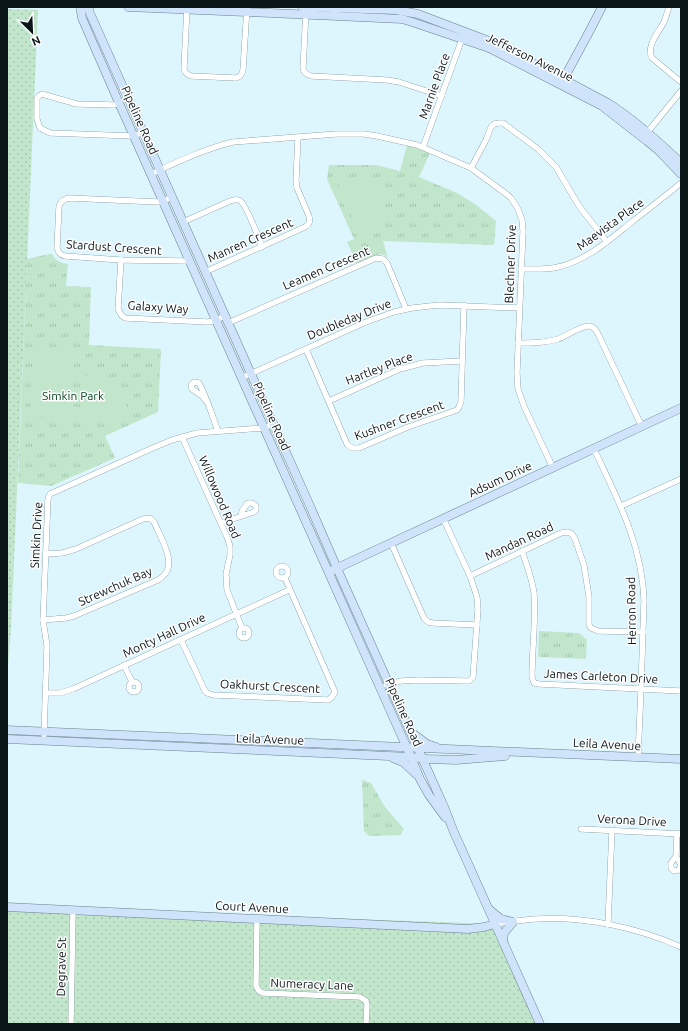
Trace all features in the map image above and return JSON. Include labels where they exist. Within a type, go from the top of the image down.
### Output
[{"type":"street","name":"Pipeline Road","points":[[80,7],[82,18],[119,103],[420,779],[429,795],[453,829]]},
{"type":"street","name":"Pipeline Road","points":[[89,7],[89,11],[540,1024]]},
{"type":"street","name":"Jefferson Avenue","points":[[128,7],[366,11],[463,35],[563,82],[645,135],[681,162]]},
{"type":"street","points":[[563,82],[602,7]]},
{"type":"street","points":[[669,7],[665,21],[651,47],[650,54],[652,58],[681,82]]},
{"type":"street","points":[[187,8],[185,72],[191,76],[236,78],[240,77],[243,70],[247,9]]},
{"type":"street","points":[[305,9],[303,68],[304,72],[307,74],[311,76],[387,80],[399,82],[442,96]]},
{"type":"street","name":"Marnie Place","points":[[423,147],[463,35]]},
{"type":"street","points":[[645,135],[681,91]]},
{"type":"street","points":[[119,103],[114,105],[77,104],[42,94],[37,98],[36,119],[40,128],[50,133],[134,136],[143,132]]},
{"type":"street","points":[[471,168],[486,140],[491,127],[498,123],[504,124],[538,148],[556,167],[579,206],[607,242]]},
{"type":"street","name":"Blechner Drive","points":[[151,174],[203,151],[233,142],[336,134],[364,134],[401,141],[423,147],[471,168],[511,198],[521,215],[523,225],[517,378],[521,397],[553,468]]},
{"type":"street","name":"Jefferson Avenue","points":[[645,135],[681,174]]},
{"type":"street","name":"Manren Crescent","points":[[206,272],[309,224],[309,216],[297,188],[298,138]]},
{"type":"street","name":"Maevista Place","points":[[521,269],[557,268],[590,254],[681,183]]},
{"type":"street","name":"Stardust Crescent","points":[[172,197],[158,202],[64,199],[59,206],[58,252],[60,255],[65,256],[121,260],[189,260]]},
{"type":"street","points":[[183,222],[235,199],[239,200],[245,205],[262,247]]},
{"type":"street","name":"Leamen Crescent","points":[[227,320],[376,258],[387,263],[406,309]]},
{"type":"street","name":"Galaxy Way","points":[[121,260],[118,310],[125,318],[210,322],[216,320],[227,320]]},
{"type":"street","name":"Doubleday Drive","points":[[241,378],[389,313],[406,309],[440,305],[520,308]]},
{"type":"street","name":"Kushner Crescent","points":[[306,349],[347,444],[352,448],[359,448],[457,410],[460,407],[464,306]]},
{"type":"street","points":[[518,343],[542,343],[558,339],[589,326],[593,327],[597,331],[642,427]]},
{"type":"street","name":"Hartley Place","points":[[329,400],[400,369],[423,363],[462,361]]},
{"type":"street","points":[[207,402],[218,431]]},
{"type":"street","name":"Adsum Drive","points":[[328,572],[681,408]]},
{"type":"street","name":"Simkin Drive","points":[[43,741],[47,646],[43,620],[48,499],[50,494],[155,447],[182,437],[197,433],[264,428],[273,424]]},
{"type":"street","name":"Willowood Road","points":[[182,437],[230,546],[230,555],[226,574],[228,590],[242,628]]},
{"type":"street","name":"Herron Road","points":[[594,449],[621,506],[631,532],[644,585],[638,758]]},
{"type":"street","points":[[621,506],[681,479]]},
{"type":"street","points":[[221,523],[240,516]]},
{"type":"street","name":"Strewchuk Bay","points":[[43,620],[66,618],[158,580],[163,577],[169,566],[168,554],[154,522],[150,518],[144,518],[69,552],[46,554]]},
{"type":"street","points":[[380,688],[401,681],[469,681],[473,677],[478,609],[477,597],[470,576],[443,518]]},
{"type":"street","name":"Mandan Road","points":[[470,576],[522,551],[568,532],[576,539],[584,565],[589,597],[589,626],[598,631],[643,632]]},
{"type":"street","points":[[390,543],[424,618],[428,622],[477,625]]},
{"type":"street","name":"James Carleton Drive","points":[[522,551],[530,575],[534,594],[532,677],[534,683],[681,691]]},
{"type":"street","name":"Oakhurst Crescent","points":[[181,640],[207,693],[213,695],[328,700],[335,692],[285,578]]},
{"type":"street","name":"Monty Hall Drive","points":[[46,693],[60,693],[73,689],[290,590]]},
{"type":"street","points":[[124,665],[132,682]]},
{"type":"street","points":[[381,746],[394,742],[397,738],[398,728]]},
{"type":"street","name":"Leila Avenue","points":[[7,730],[681,760]]},
{"type":"street","points":[[411,733],[427,744],[441,750]]},
{"type":"street","name":"Leila Avenue","points":[[7,740],[411,756],[428,759],[456,760],[532,753]]},
{"type":"street","points":[[388,756],[404,763],[420,779]]},
{"type":"street","name":"Verona Drive","points":[[582,829],[679,834]]},
{"type":"street","points":[[608,924],[612,830]]},
{"type":"street","points":[[676,856],[679,834]]},
{"type":"street","name":"Court Avenue","points":[[7,907],[468,929],[495,924]]},
{"type":"street","points":[[489,909],[501,919],[513,922]]},
{"type":"street","name":"Degrave St","points":[[71,1024],[73,910]]},
{"type":"street","name":"Numeracy Lane","points":[[257,919],[256,986],[259,991],[263,993],[360,997],[366,1001],[366,1024]]},
{"type":"street","points":[[495,924],[534,919],[553,919],[608,924],[654,936],[681,947]]},
{"type":"street","points":[[503,941],[504,933],[513,922]]},
{"type":"green space","points":[[7,9],[38,10],[11,629],[7,678]]},
{"type":"green space","points":[[407,145],[430,153],[419,177],[457,193],[475,204],[496,221],[494,245],[383,241],[388,258],[385,255],[380,254],[357,264],[347,242],[354,239],[327,179],[329,165],[376,165],[400,171]]},
{"type":"green space","points":[[370,171],[390,217],[359,231],[338,184]]},
{"type":"green space","name":"Simkin Park","points":[[52,254],[58,261],[68,264],[66,286],[91,287],[89,345],[161,349],[158,412],[105,436],[115,458],[51,486],[18,483],[27,259]]},
{"type":"green space","points":[[33,347],[74,350],[73,418],[30,416]]},
{"type":"green space","points":[[87,370],[103,373],[118,384],[124,397],[127,410],[126,417],[86,417],[83,413]]},
{"type":"green space","points":[[539,631],[579,633],[587,640],[586,659],[538,657]]},
{"type":"green space","points":[[362,780],[371,783],[385,807],[404,829],[400,835],[369,836],[364,831]]},
{"type":"green space","points":[[7,907],[495,924],[540,1024],[7,1024]]}]
